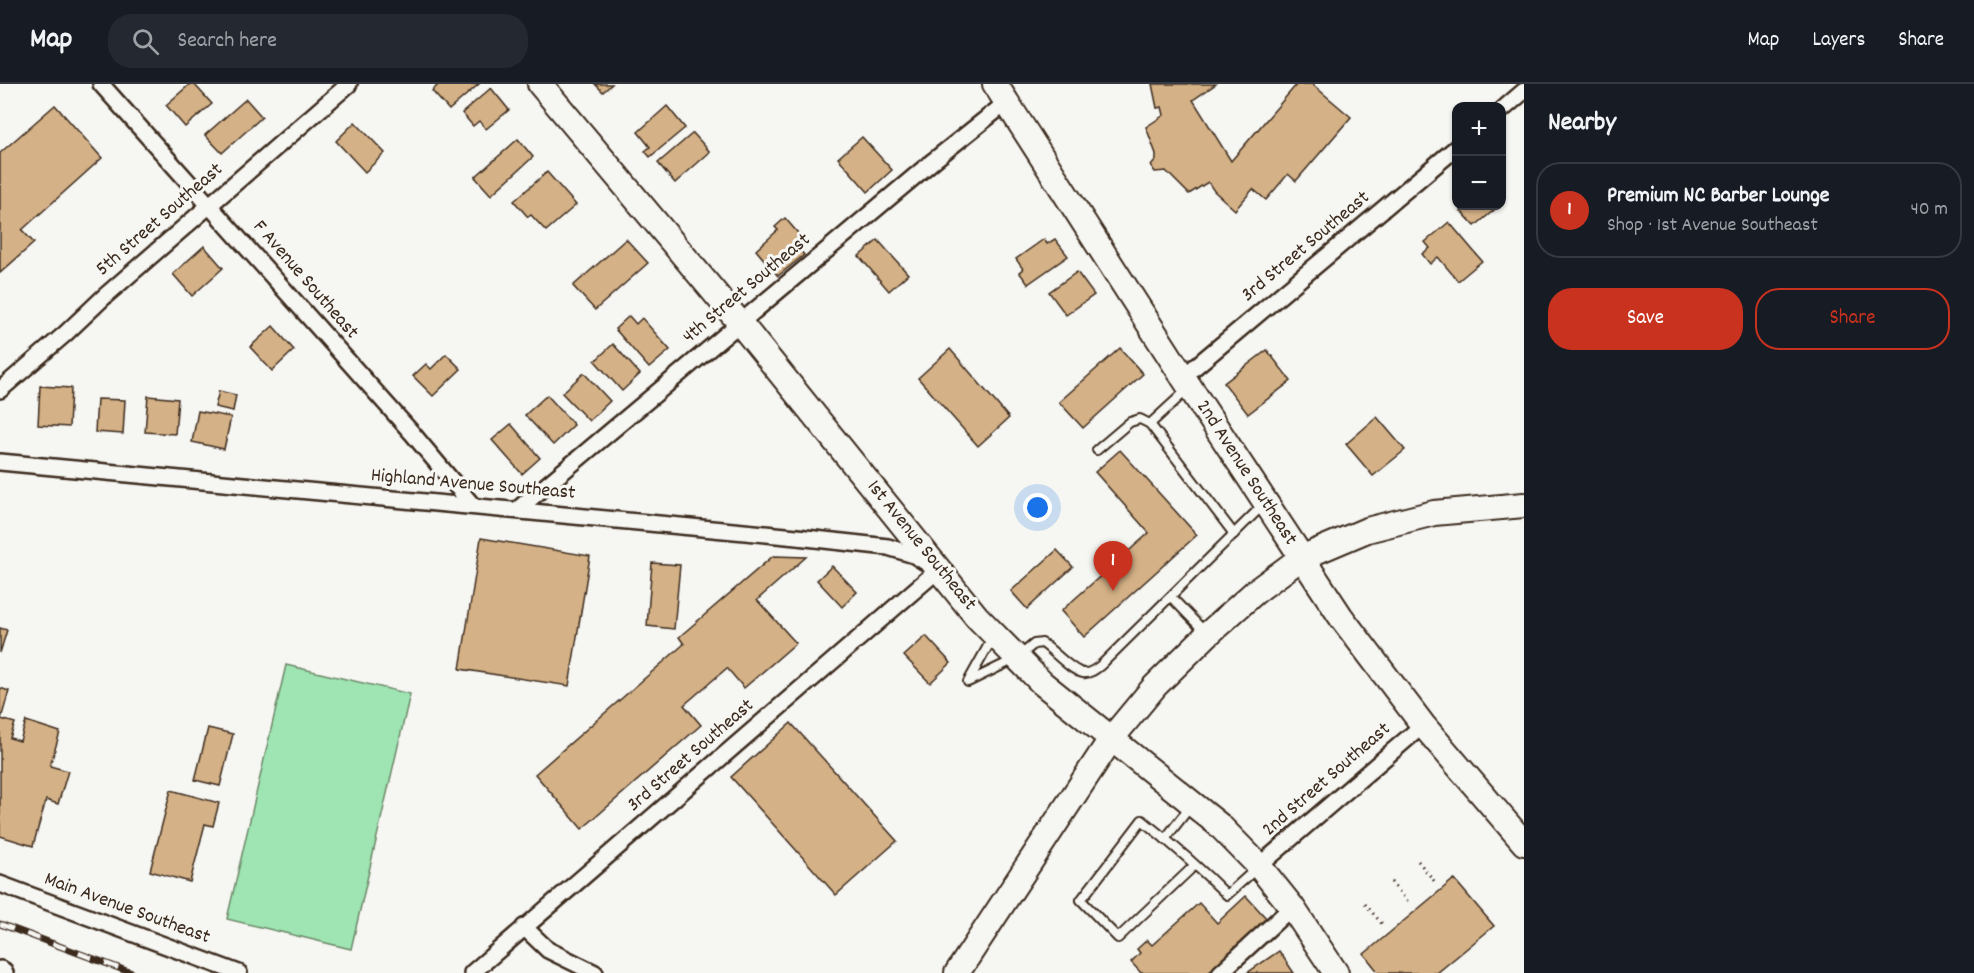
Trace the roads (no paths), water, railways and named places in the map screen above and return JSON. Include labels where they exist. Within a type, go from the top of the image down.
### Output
[{"type":"main road","name":"1st Avenue Southeast","points":[[540,84],[740,323],[938,570],[994,634],[1042,683],[1219,825],[1259,866],[1292,907],[1336,973]]},
{"type":"main road","name":"2nd Avenue Southeast","points":[[1001,93],[1186,382],[1341,617],[1423,725],[1524,843]]},
{"type":"main road","points":[[957,973],[1111,739],[1155,686],[1255,592],[1301,558],[1367,530],[1434,513],[1524,504]]},
{"type":"street","name":"F Avenue Southeast","points":[[101,84],[412,433],[473,506]]},
{"type":"street","name":"5th Street Southeast","points":[[0,390],[349,84]]},
{"type":"street","points":[[1506,107],[1524,91]]},
{"type":"street","name":"4th Street Southeast","points":[[517,510],[933,161],[1001,93]]},
{"type":"street","name":"3rd Street Southeast","points":[[1186,382],[1452,151]]},
{"type":"street","name":"Highland Avenue Southeast","points":[[0,462],[786,535],[888,547],[914,555],[938,570]]},
{"type":"street","name":"3rd Street Southeast","points":[[472,973],[938,570]]},
{"type":"street","name":"2nd Street Southeast","points":[[1259,866],[1423,725]]},
{"type":"street","name":"Main Avenue Southeast","points":[[0,884],[239,973]]},
{"type":"street","points":[[1220,973],[1292,907]]},
{"type":"street","points":[[524,927],[548,950],[595,973]]},
{"type":"lane","points":[[1150,424],[1186,382]]},
{"type":"lane","points":[[1097,450],[1130,422],[1140,418],[1150,424],[1234,534]]},
{"type":"lane","points":[[994,634],[968,682],[1017,658],[1034,644],[1042,643],[1074,668],[1083,673],[1092,671],[1101,665],[1265,503]]},
{"type":"lane","points":[[1171,597],[1208,634]]},
{"type":"lane","points":[[1165,839],[1192,804]]},
{"type":"lane","points":[[1195,865],[1118,938],[1081,900],[1142,820],[1195,865],[1227,895],[1259,866]]},
{"type":"railway","points":[[0,924],[132,973]]},
{"type":"place","name":"Premium NC Barber Lounge","points":[[1113,591]]}]
